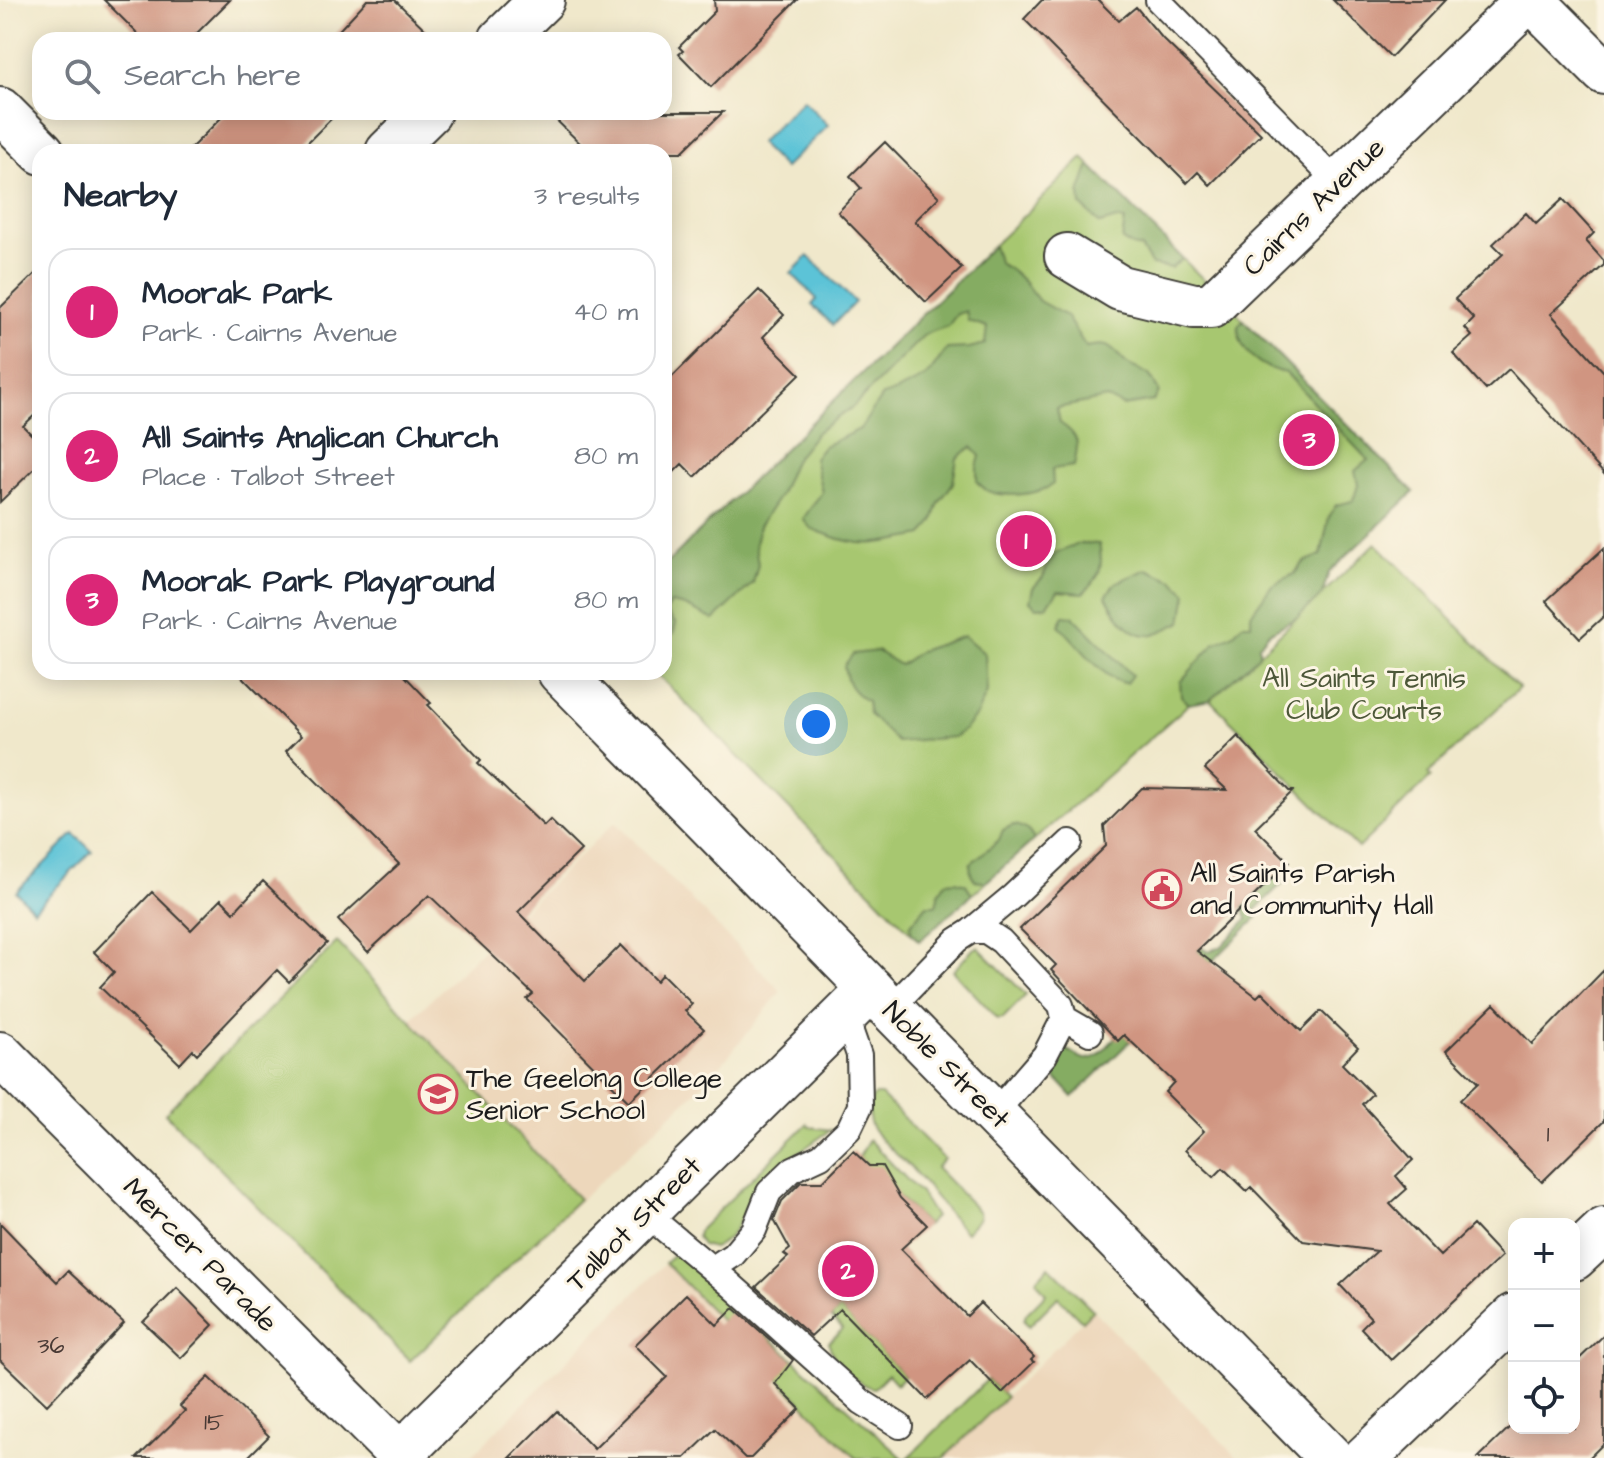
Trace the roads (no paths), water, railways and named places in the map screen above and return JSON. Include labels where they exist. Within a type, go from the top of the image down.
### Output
[{"type":"street","points":[[509,32],[542,0]]},
{"type":"street","points":[[1530,0],[1604,72]]},
{"type":"street","name":"Cairns Avenue","points":[[1067,256],[1120,288],[1194,306],[1211,306],[1530,0]]},
{"type":"street","points":[[2,116],[33,144]]},
{"type":"street","points":[[396,144],[421,120]]},
{"type":"street","name":"Noble Street","points":[[567,680],[869,1004],[994,1114],[1331,1458]]},
{"type":"street","name":"Talbot Street","points":[[398,1456],[645,1213],[869,1004]]},
{"type":"street","name":"Mercer Parade","points":[[0,1054],[398,1456]]},
{"type":"street","points":[[1580,1252],[1604,1230]]},
{"type":"street","points":[[1365,1458],[1508,1322]]},
{"type":"lane","points":[[1158,0],[1339,184]]},
{"type":"lane","points":[[712,1269],[733,1255],[754,1230],[769,1192],[793,1169],[821,1156],[849,1129],[860,1106],[859,1055],[869,1004],[971,931],[1070,842]]},
{"type":"lane","points":[[971,931],[986,931],[1001,941],[1061,1005],[1064,1018],[1045,1055],[994,1114]]},
{"type":"lane","points":[[1064,1018],[1090,1033]]},
{"type":"lane","points":[[645,1213],[862,1402],[900,1426]]},
{"type":"water","points":[[803,100],[828,125],[784,168],[759,143]]},
{"type":"water","points":[[808,256],[855,302],[833,325],[812,305],[817,299],[791,273]]},
{"type":"water","points":[[74,834],[92,851],[34,910],[16,892]]},
{"type":"place","name":"Moorak Park Playground","points":[[1309,440]]},
{"type":"place","name":"Moorak Park","points":[[1026,541]]},
{"type":"place","name":"All Saints Parish and Community Hall","points":[[1162,889]]},
{"type":"place","name":"The Geelong College Senior School","points":[[438,1094]]},
{"type":"place","name":"All Saints Anglican Church","points":[[848,1271]]},
{"type":"park label","name":"All Saints Tennis Club Courts","points":[[1364,694]]}]
